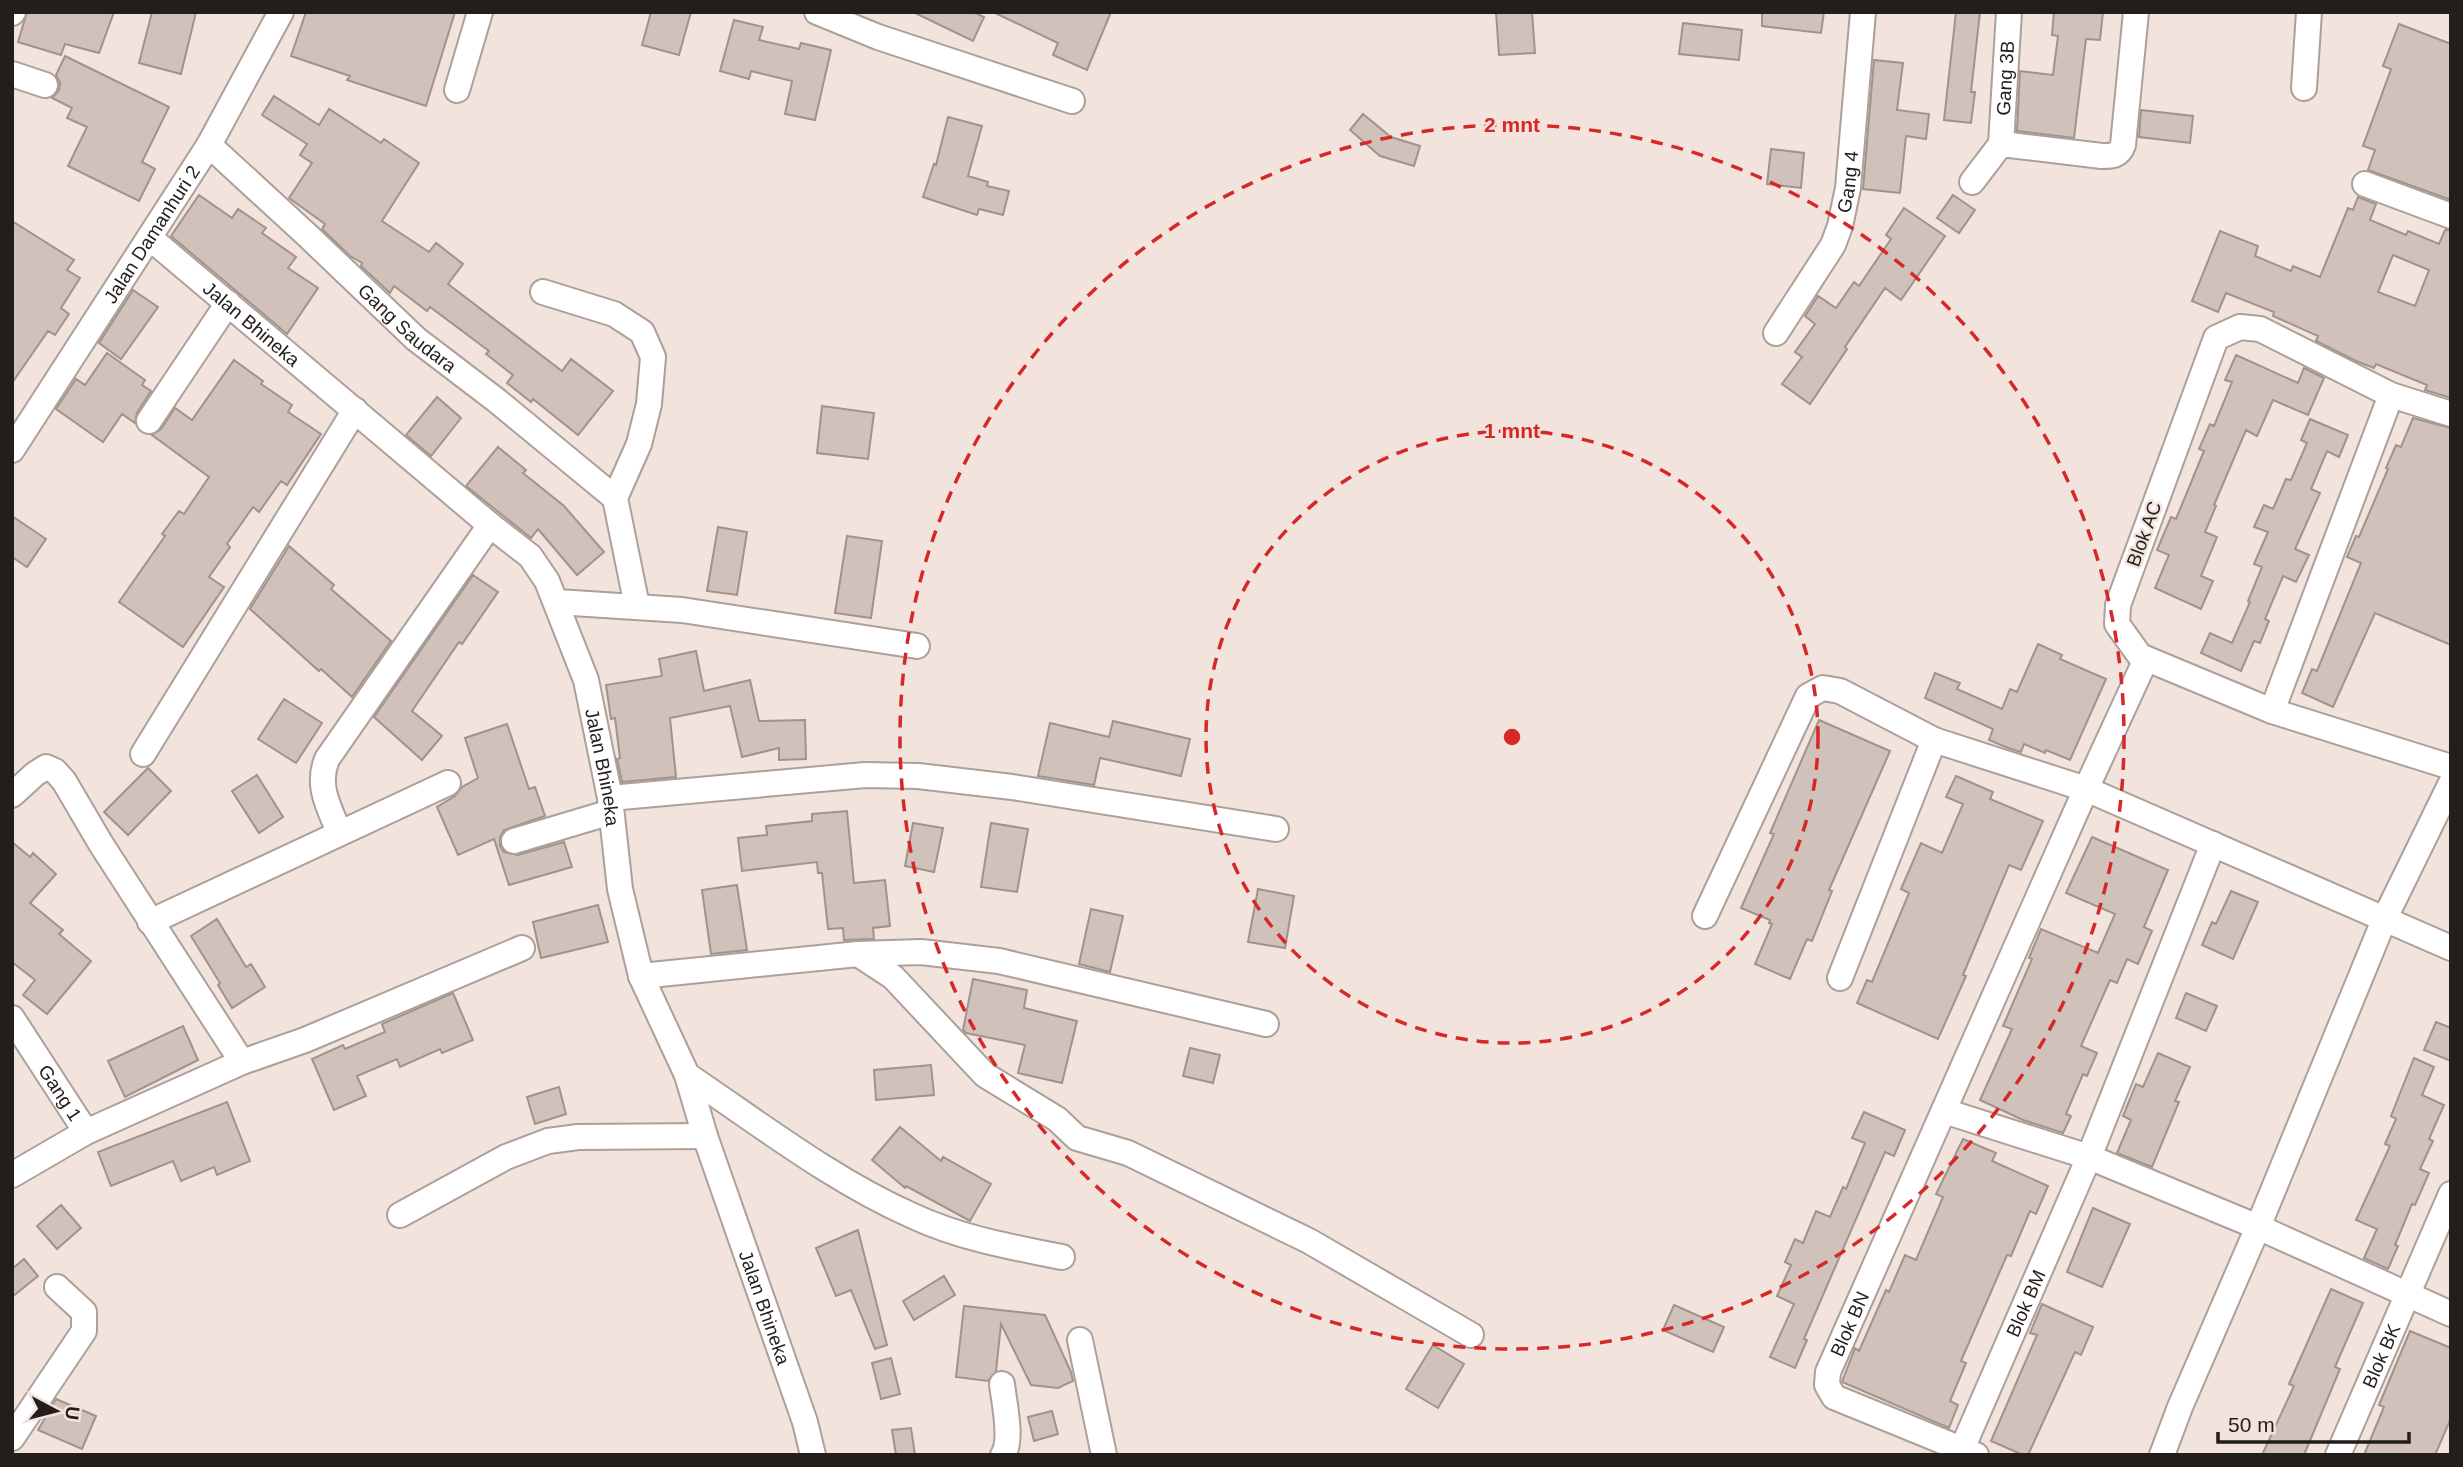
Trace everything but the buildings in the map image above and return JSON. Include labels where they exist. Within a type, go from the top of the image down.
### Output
[{"type":"street","name":"Jalan Damanhuri 2","points":[[12,450],[209,145],[281,12]]},
{"type":"street","points":[[457,90],[480,12]]},
{"type":"street","points":[[817,12],[878,37],[1072,101]]},
{"type":"street","name":"Gang 4","points":[[1776,333],[1833,245],[1840,226],[1848,188],[1863,12]]},
{"type":"street","name":"Gang 3B","points":[[2001,144],[2009,12]]},
{"type":"street","points":[[1972,182],[2001,144],[2112,156],[2121,151],[2136,12]]},
{"type":"street","points":[[2304,88],[2309,12]]},
{"type":"street","points":[[12,74],[45,85]]},
{"type":"street","name":"Gang Saudara","points":[[209,145],[416,340],[496,400],[615,498]]},
{"type":"street","points":[[2365,184],[2451,216]]},
{"type":"street","name":"Jalan Bhineka","points":[[150,238],[530,556],[547,581],[586,680],[611,805],[620,889],[640,976],[687,1075],[705,1136],[784,1359],[813,1455]]},
{"type":"street","points":[[543,292],[614,314],[642,332],[653,356],[649,404],[639,444],[615,498],[637,606]]},
{"type":"street","points":[[149,421],[228,303]]},
{"type":"street","name":"Blok AC","points":[[2451,414],[2391,395],[2260,330],[2240,327],[2216,338],[2118,606],[2116,624],[2140,656],[2146,659],[2272,711],[2451,767]]},
{"type":"street","points":[[2272,711],[2391,395]]},
{"type":"street","points":[[143,754],[355,410]]},
{"type":"street","points":[[339,832],[322,790],[321,780],[327,759],[490,525]]},
{"type":"street","points":[[557,602],[682,610],[917,646]]},
{"type":"street","points":[[2146,659],[2085,789],[1944,1111],[2089,1157],[2258,1227],[2451,1314]]},
{"type":"street","points":[[1705,916],[1808,696],[1823,688],[1840,691],[1934,740],[2085,789],[2451,948]]},
{"type":"street","points":[[1840,978],[1934,740]]},
{"type":"street","points":[[12,795],[34,774],[46,767],[55,771],[64,781],[100,844],[242,1062]]},
{"type":"street","points":[[514,841],[611,805],[865,775],[918,776],[1012,787],[1276,829]]},
{"type":"street","points":[[150,922],[448,783]]},
{"type":"street","points":[[2162,1455],[2384,920],[2451,783]]},
{"type":"street","name":"Blok BM","points":[[1969,1452],[2213,844]]},
{"type":"street","points":[[12,1175],[86,1132],[242,1062],[305,1040],[523,948]]},
{"type":"street","points":[[640,976],[858,954],[921,952],[999,961],[1266,1024]]},
{"type":"street","points":[[858,954],[893,977],[985,1075],[1057,1119],[1077,1138],[1128,1153],[1287,1229],[1471,1335]]},
{"type":"street","name":"Gang 1","points":[[12,1018],[86,1132]]},
{"type":"street","points":[[687,1075],[855,1187],[914,1217],[988,1242],[1062,1257]]},
{"type":"street","name":"Blok BN","points":[[1944,1111],[1828,1372],[1827,1385],[1834,1397],[1969,1452]]},
{"type":"street","points":[[400,1215],[506,1157],[548,1141],[578,1137],[705,1136]]},
{"type":"street","name":"Blok BK","points":[[2338,1455],[2451,1194]]},
{"type":"street","points":[[12,1438],[84,1331],[84,1312],[57,1287]]},
{"type":"street","points":[[1080,1340],[1104,1455]]},
{"type":"street","points":[[1002,1384],[1008,1437],[1003,1455]]}]
